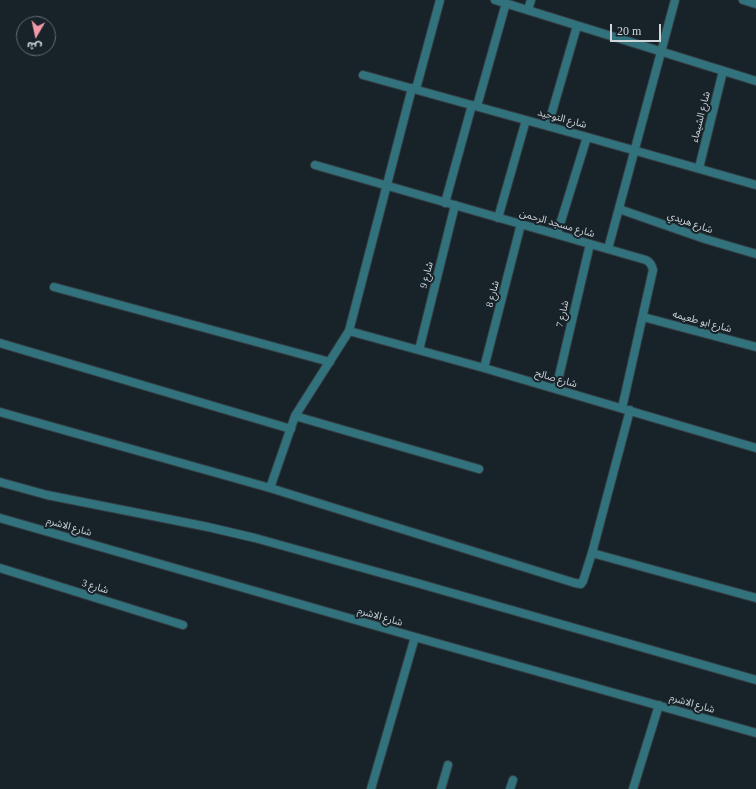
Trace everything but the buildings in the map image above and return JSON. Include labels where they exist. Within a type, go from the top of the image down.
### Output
[{"type":"street","points":[[270,488],[295,416],[349,331],[387,186],[440,0]]},
{"type":"street","points":[[495,0],[756,81]]},
{"type":"street","points":[[528,10],[531,0]]},
{"type":"street","points":[[608,249],[675,0]]},
{"type":"street","points":[[743,0],[756,4]]},
{"type":"street","points":[[445,202],[506,4]]},
{"type":"street","points":[[548,126],[577,26]]},
{"type":"street","name":"شارع الشيماء","points":[[699,168],[723,71]]},
{"type":"street","name":"شارع التوحيد","points":[[363,75],[475,105],[756,185]]},
{"type":"street","points":[[498,218],[526,120]]},
{"type":"street","points":[[557,234],[587,137]]},
{"type":"street","name":"شارع مسجد الرحمن","points":[[315,165],[650,262],[653,270],[622,408]]},
{"type":"street","name":"شارع 9","points":[[419,350],[455,205]]},
{"type":"street","name":"شارع هريدي","points":[[619,209],[705,239],[756,254]]},
{"type":"street","name":"شارع 8","points":[[484,368],[521,224]]},
{"type":"street","name":"شارع 7","points":[[556,389],[590,244]]},
{"type":"street","points":[[54,287],[330,362]]},
{"type":"street","name":"شارع ابو طعيمه","points":[[643,317],[756,347]]},
{"type":"street","name":"شارع صالح","points":[[349,331],[484,368],[756,448]]},
{"type":"street","points":[[0,343],[291,429]]},
{"type":"street","points":[[0,412],[270,488],[575,584],[581,584],[592,553],[630,410]]},
{"type":"street","points":[[295,416],[479,469]]},
{"type":"street","points":[[0,482],[47,495],[255,538],[756,680]]},
{"type":"street","name":"شارع الاشرم","points":[[0,518],[415,638],[756,733]]},
{"type":"street","points":[[592,553],[756,598]]},
{"type":"street","name":"شارع 3","points":[[0,568],[183,625]]},
{"type":"street","points":[[371,789],[415,638]]},
{"type":"street","points":[[633,789],[659,705]]},
{"type":"street","points":[[441,789],[448,765]]},
{"type":"street","points":[[510,789],[513,780]]}]
